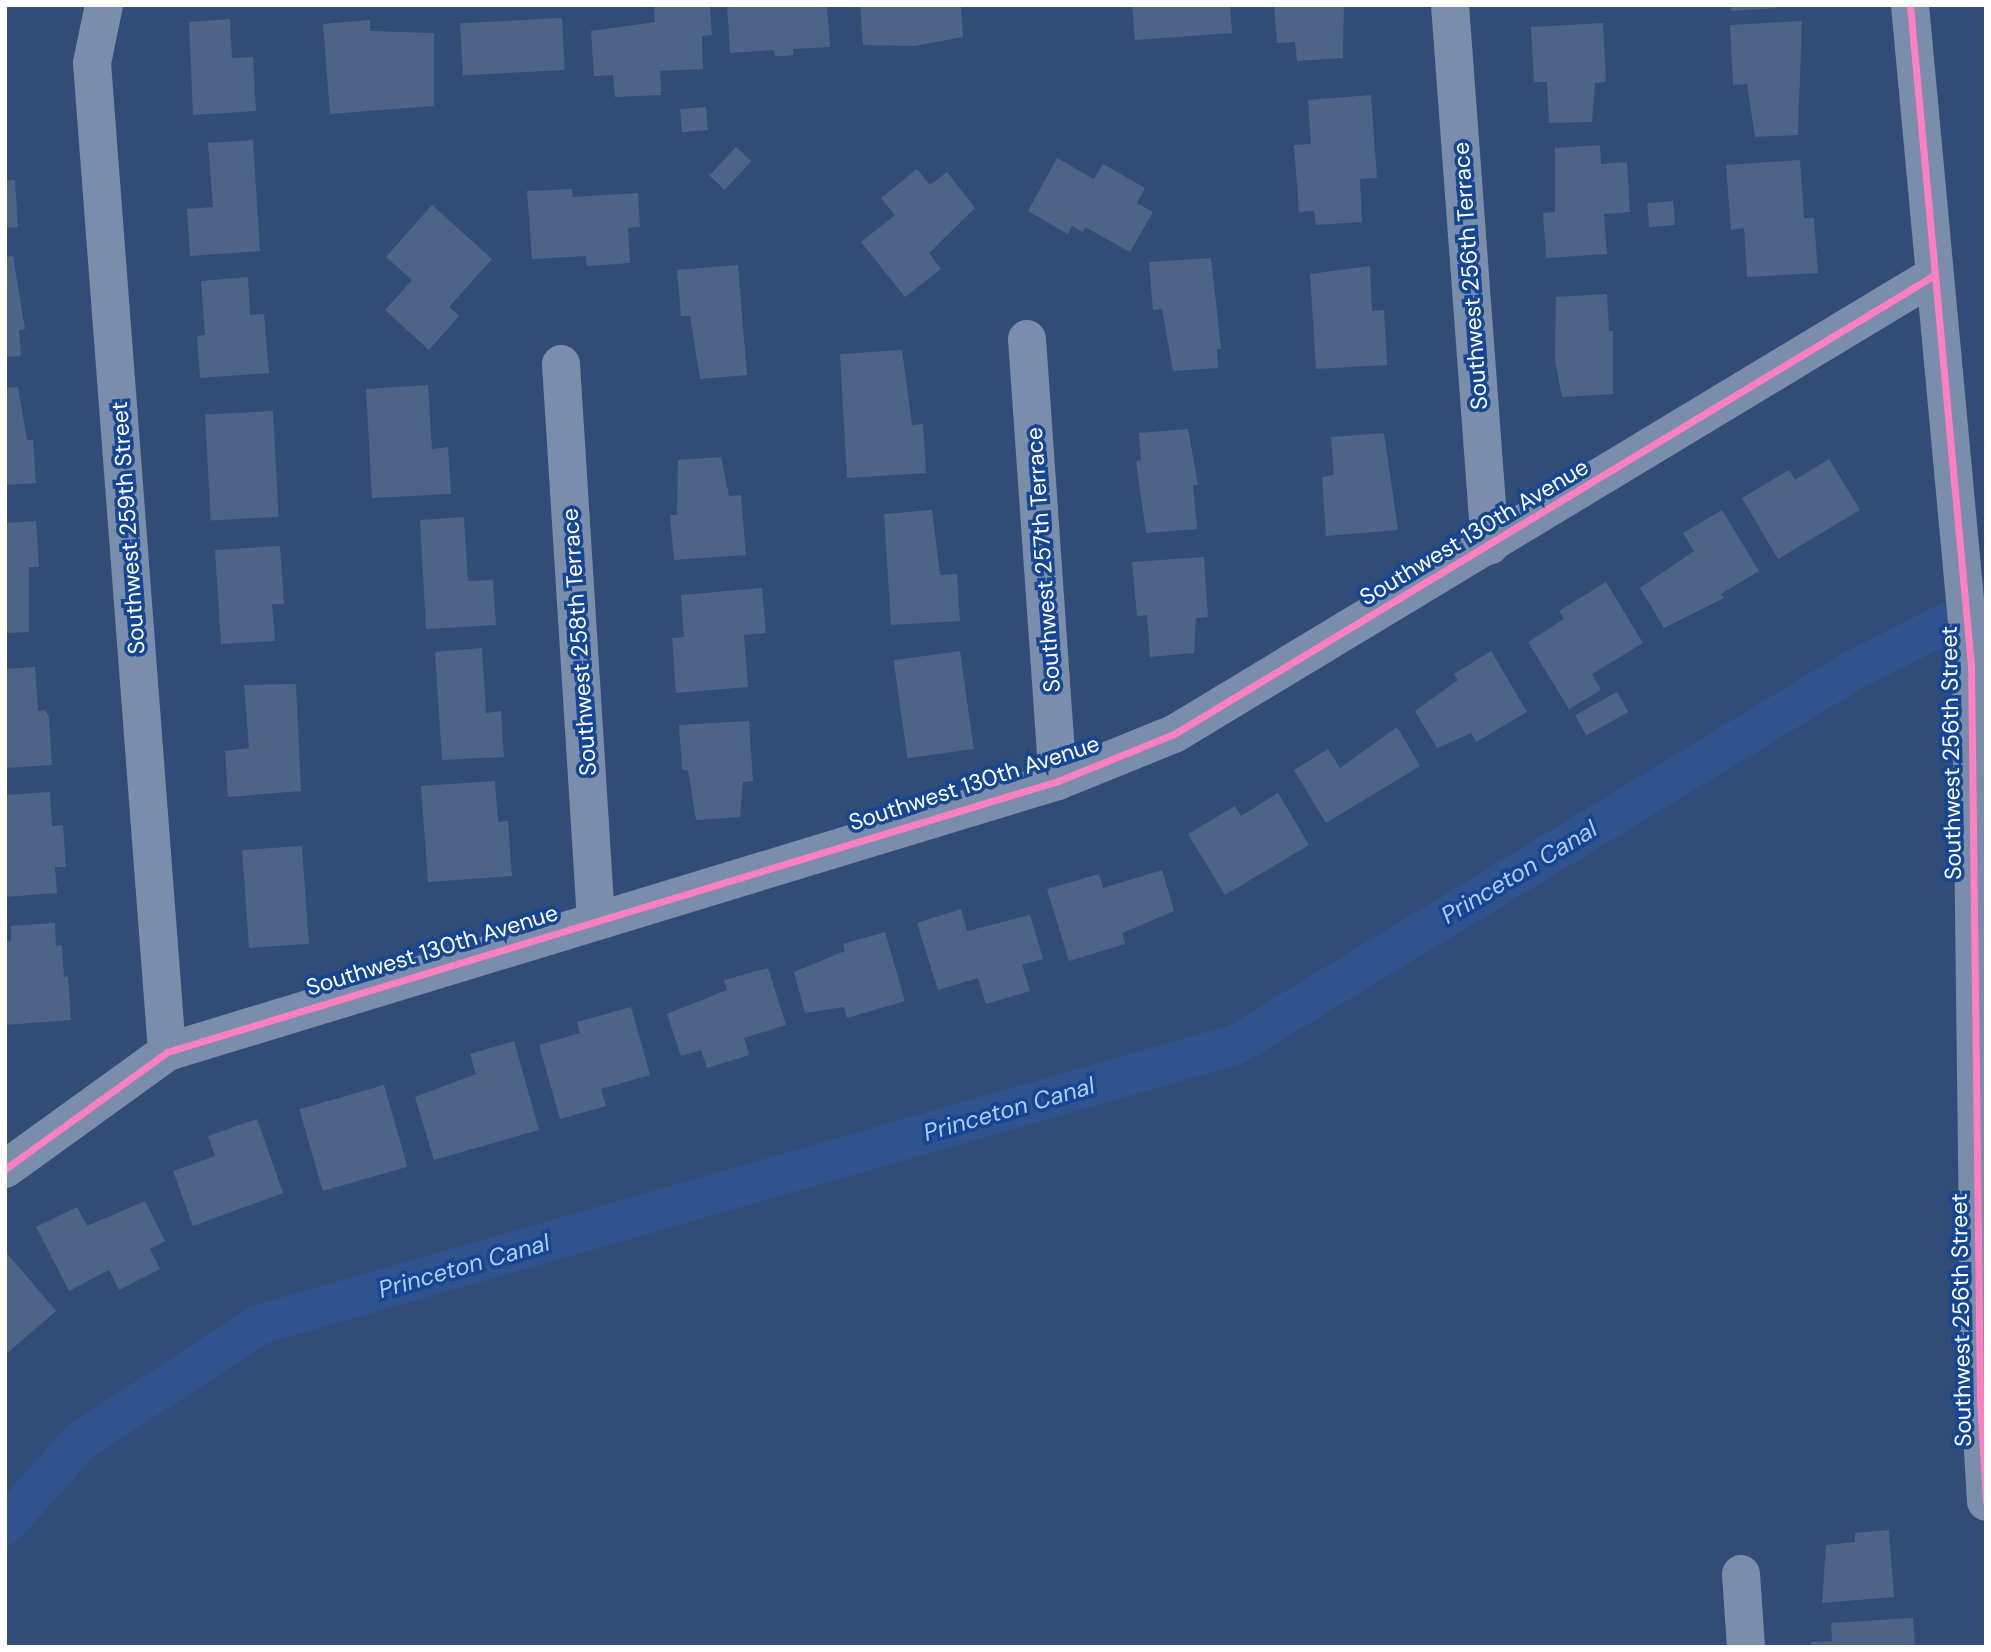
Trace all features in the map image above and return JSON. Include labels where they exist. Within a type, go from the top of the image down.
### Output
[{"type":"street","name":"Southwest 259th Street","points":[[104,5],[92,63],[167,1052]]},
{"type":"street","name":"Southwest 256th Terrace","points":[[1450,5],[1490,546]]},
{"type":"street","name":"Southwest 256th Street","points":[[1910,5],[1933,276],[1961,523],[1971,664],[1980,1401],[1986,1502]]},
{"type":"street","name":"Southwest 130th Avenue","points":[[5,1170],[167,1052],[1058,780],[1174,734],[1490,546],[1933,276]]},
{"type":"street","name":"Southwest 257th Terrace","points":[[1027,339],[1058,780]]},
{"type":"street","name":"Southwest 258th Terrace","points":[[561,364],[596,919]]},
{"type":"street","points":[[1741,1574],[1746,1647]]},
{"type":"building","points":[[654,5],[710,5],[712,35],[702,36],[703,69],[660,71],[661,95],[615,97],[613,75],[594,76],[591,31],[655,22]]},
{"type":"building","points":[[727,5],[827,5],[830,47],[793,49],[793,55],[784,56],[775,56],[774,50],[730,53]]},
{"type":"building","points":[[860,5],[961,5],[963,37],[915,46],[863,45]]},
{"type":"building","points":[[1132,5],[1230,5],[1232,33],[1135,40]]},
{"type":"building","points":[[1274,5],[1344,5],[1343,58],[1297,61],[1295,42],[1277,43]]},
{"type":"building","points":[[1731,5],[1777,5],[1777,8],[1731,11]]},
{"type":"building","points":[[562,18],[565,70],[463,75],[460,23]]},
{"type":"building","points":[[230,19],[232,58],[253,57],[256,111],[193,115],[189,22]]},
{"type":"building","points":[[370,20],[370,31],[434,33],[434,106],[330,114],[323,24]]},
{"type":"building","points":[[1802,21],[1798,135],[1755,137],[1747,84],[1733,85],[1730,25]]},
{"type":"building","points":[[1603,23],[1606,82],[1595,83],[1592,122],[1549,123],[1547,82],[1534,82],[1531,27]]},
{"type":"building","points":[[1371,95],[1377,178],[1360,179],[1362,222],[1316,225],[1314,211],[1299,212],[1294,145],[1311,144],[1308,100]]},
{"type":"building","points":[[706,107],[708,130],[682,132],[680,109]]},
{"type":"building","points":[[253,140],[260,251],[190,256],[187,209],[213,207],[208,143]]},
{"type":"building","points":[[1600,145],[1601,164],[1627,162],[1630,212],[1604,214],[1607,254],[1546,258],[1543,213],[1555,212],[1555,148]]},
{"type":"building","points":[[736,147],[751,161],[725,190],[709,176]]},
{"type":"building","points":[[1057,158],[1094,179],[1103,164],[1145,188],[1137,203],[1153,212],[1130,252],[1085,227],[1083,232],[1072,226],[1068,234],[1028,211]]},
{"type":"building","points":[[1800,160],[1804,218],[1814,218],[1818,273],[1747,277],[1744,228],[1731,230],[1726,165]]},
{"type":"building","points":[[917,169],[930,185],[947,172],[975,208],[929,253],[941,269],[905,297],[861,242],[895,215],[881,198]]},
{"type":"building","points":[[15,180],[18,227],[5,228],[5,181]]},
{"type":"building","points":[[572,189],[573,197],[638,193],[640,227],[628,228],[630,263],[587,266],[586,256],[532,259],[527,191]]},
{"type":"building","points":[[1673,201],[1675,225],[1649,227],[1647,203]]},
{"type":"building","points":[[432,205],[492,259],[449,307],[459,316],[429,350],[385,310],[412,280],[386,257]]},
{"type":"building","points":[[13,256],[25,329],[19,330],[21,356],[5,357],[5,257]]},
{"type":"building","points":[[1211,258],[1221,349],[1217,349],[1218,368],[1173,371],[1162,309],[1153,310],[1149,262]]},
{"type":"building","points":[[738,265],[747,375],[700,379],[690,316],[681,316],[677,270]]},
{"type":"building","points":[[1370,266],[1372,311],[1384,310],[1387,365],[1316,369],[1310,274]]},
{"type":"building","points":[[248,277],[250,315],[264,314],[269,373],[200,378],[197,336],[205,335],[201,281]]},
{"type":"building","points":[[1607,294],[1609,331],[1613,331],[1613,394],[1562,397],[1555,360],[1556,297]]},
{"type":"building","points":[[902,350],[912,425],[923,424],[926,473],[847,478],[840,354]]},
{"type":"building","points":[[428,385],[432,449],[448,447],[451,494],[372,498],[366,389]]},
{"type":"building","points":[[18,387],[27,440],[33,440],[36,483],[5,485],[5,388]]},
{"type":"building","points":[[273,411],[279,517],[211,520],[205,415]]},
{"type":"building","points":[[1188,429],[1198,485],[1193,485],[1197,529],[1146,533],[1136,461],[1141,460],[1139,433]]},
{"type":"building","points":[[1384,433],[1398,530],[1326,536],[1322,477],[1334,475],[1331,437]]},
{"type":"building","points":[[721,457],[729,496],[741,495],[746,555],[674,560],[670,515],[677,515],[678,460]]},
{"type":"building","points":[[1829,459],[1860,510],[1778,559],[1742,498],[1789,470],[1795,480]]},
{"type":"building","points":[[932,510],[940,575],[957,574],[960,621],[891,625],[884,514]]},
{"type":"building","points":[[1722,510],[1759,571],[1721,594],[1724,598],[1664,628],[1640,588],[1694,551],[1683,533]]},
{"type":"building","points":[[464,517],[468,581],[493,580],[496,625],[426,629],[420,520]]},
{"type":"building","points":[[36,521],[39,567],[29,567],[29,632],[5,633],[5,523]]},
{"type":"building","points":[[280,546],[284,604],[272,604],[275,641],[221,644],[215,550]]},
{"type":"building","points":[[1204,557],[1208,617],[1196,618],[1194,653],[1150,657],[1147,615],[1137,616],[1132,562]]},
{"type":"building","points":[[1606,582],[1643,643],[1592,674],[1601,690],[1569,709],[1528,642],[1564,619],[1559,611]]},
{"type":"building","points":[[762,588],[766,633],[744,635],[748,687],[676,693],[672,638],[684,637],[681,595]]},
{"type":"building","points":[[482,648],[486,713],[501,711],[504,757],[442,760],[435,652]]},
{"type":"building","points":[[960,651],[974,749],[907,758],[894,660]]},
{"type":"building","points":[[1491,651],[1527,712],[1476,742],[1471,733],[1437,748],[1415,711],[1458,680],[1454,674]]},
{"type":"building","points":[[35,667],[38,711],[45,710],[49,717],[52,765],[5,768],[5,669]]},
{"type":"building","points":[[296,684],[301,791],[228,797],[225,751],[249,748],[244,685]]},
{"type":"building","points":[[1617,692],[1628,712],[1586,735],[1575,715]]},
{"type":"building","points":[[749,721],[753,781],[743,782],[740,817],[696,820],[688,770],[682,770],[679,725]]},
{"type":"building","points":[[1397,727],[1420,766],[1326,823],[1294,770],[1328,749],[1340,768]]},
{"type":"building","points":[[495,781],[498,822],[508,821],[512,876],[428,882],[421,786]]},
{"type":"building","points":[[50,792],[52,826],[63,825],[66,867],[55,867],[57,893],[5,897],[5,795]]},
{"type":"building","points":[[1278,793],[1309,845],[1225,895],[1188,834],[1235,806],[1241,816]]},
{"type":"building","points":[[302,846],[309,944],[249,948],[242,850]]},
{"type":"building","points":[[1162,870],[1174,911],[1122,933],[1125,944],[1069,961],[1047,889],[1099,874],[1103,888]]},
{"type":"building","points":[[961,909],[967,931],[1030,915],[1043,959],[1022,965],[1030,991],[986,1004],[978,978],[938,990],[917,923]]},
{"type":"building","points":[[55,923],[56,946],[62,945],[64,977],[68,976],[71,1020],[5,1025],[5,942],[11,941],[11,926]]},
{"type":"building","points":[[885,932],[905,1001],[847,1018],[844,1007],[805,1013],[794,972],[845,951],[843,944]]},
{"type":"building","points":[[768,968],[786,1025],[744,1038],[749,1055],[707,1068],[701,1050],[681,1056],[667,1014],[727,990],[724,980]]},
{"type":"building","points":[[631,1007],[650,1075],[601,1089],[606,1106],[560,1119],[539,1045],[580,1033],[577,1022]]},
{"type":"building","points":[[514,1041],[539,1130],[434,1160],[415,1097],[476,1074],[470,1054]]},
{"type":"building","points":[[384,1085],[407,1167],[323,1191],[299,1109]]},
{"type":"building","points":[[257,1119],[283,1193],[193,1226],[173,1171],[215,1156],[208,1136]]},
{"type":"building","points":[[145,1201],[165,1241],[150,1249],[160,1269],[119,1290],[109,1270],[69,1291],[36,1227],[77,1207],[87,1226]]},
{"type":"building","points":[[5,1251],[56,1311],[5,1355]]},
{"type":"building","points":[[1889,1530],[1894,1597],[1822,1603],[1826,1545],[1855,1542],[1855,1533]]},
{"type":"building","points":[[1913,1618],[1915,1647],[1811,1647],[1811,1642],[1832,1641],[1831,1623]]},
{"type":"waterway","name":"Princeton Canal","points":[[5,1525],[80,1442],[258,1325],[1237,1044],[1850,672],[1986,603]]},
{"type":"cycle path","points":[[1910,5],[1971,665],[1980,1400],[1986,1502]]},
{"type":"cycle path","points":[[5,1169],[167,1052],[1058,781],[1174,734],[1933,276]]}]
